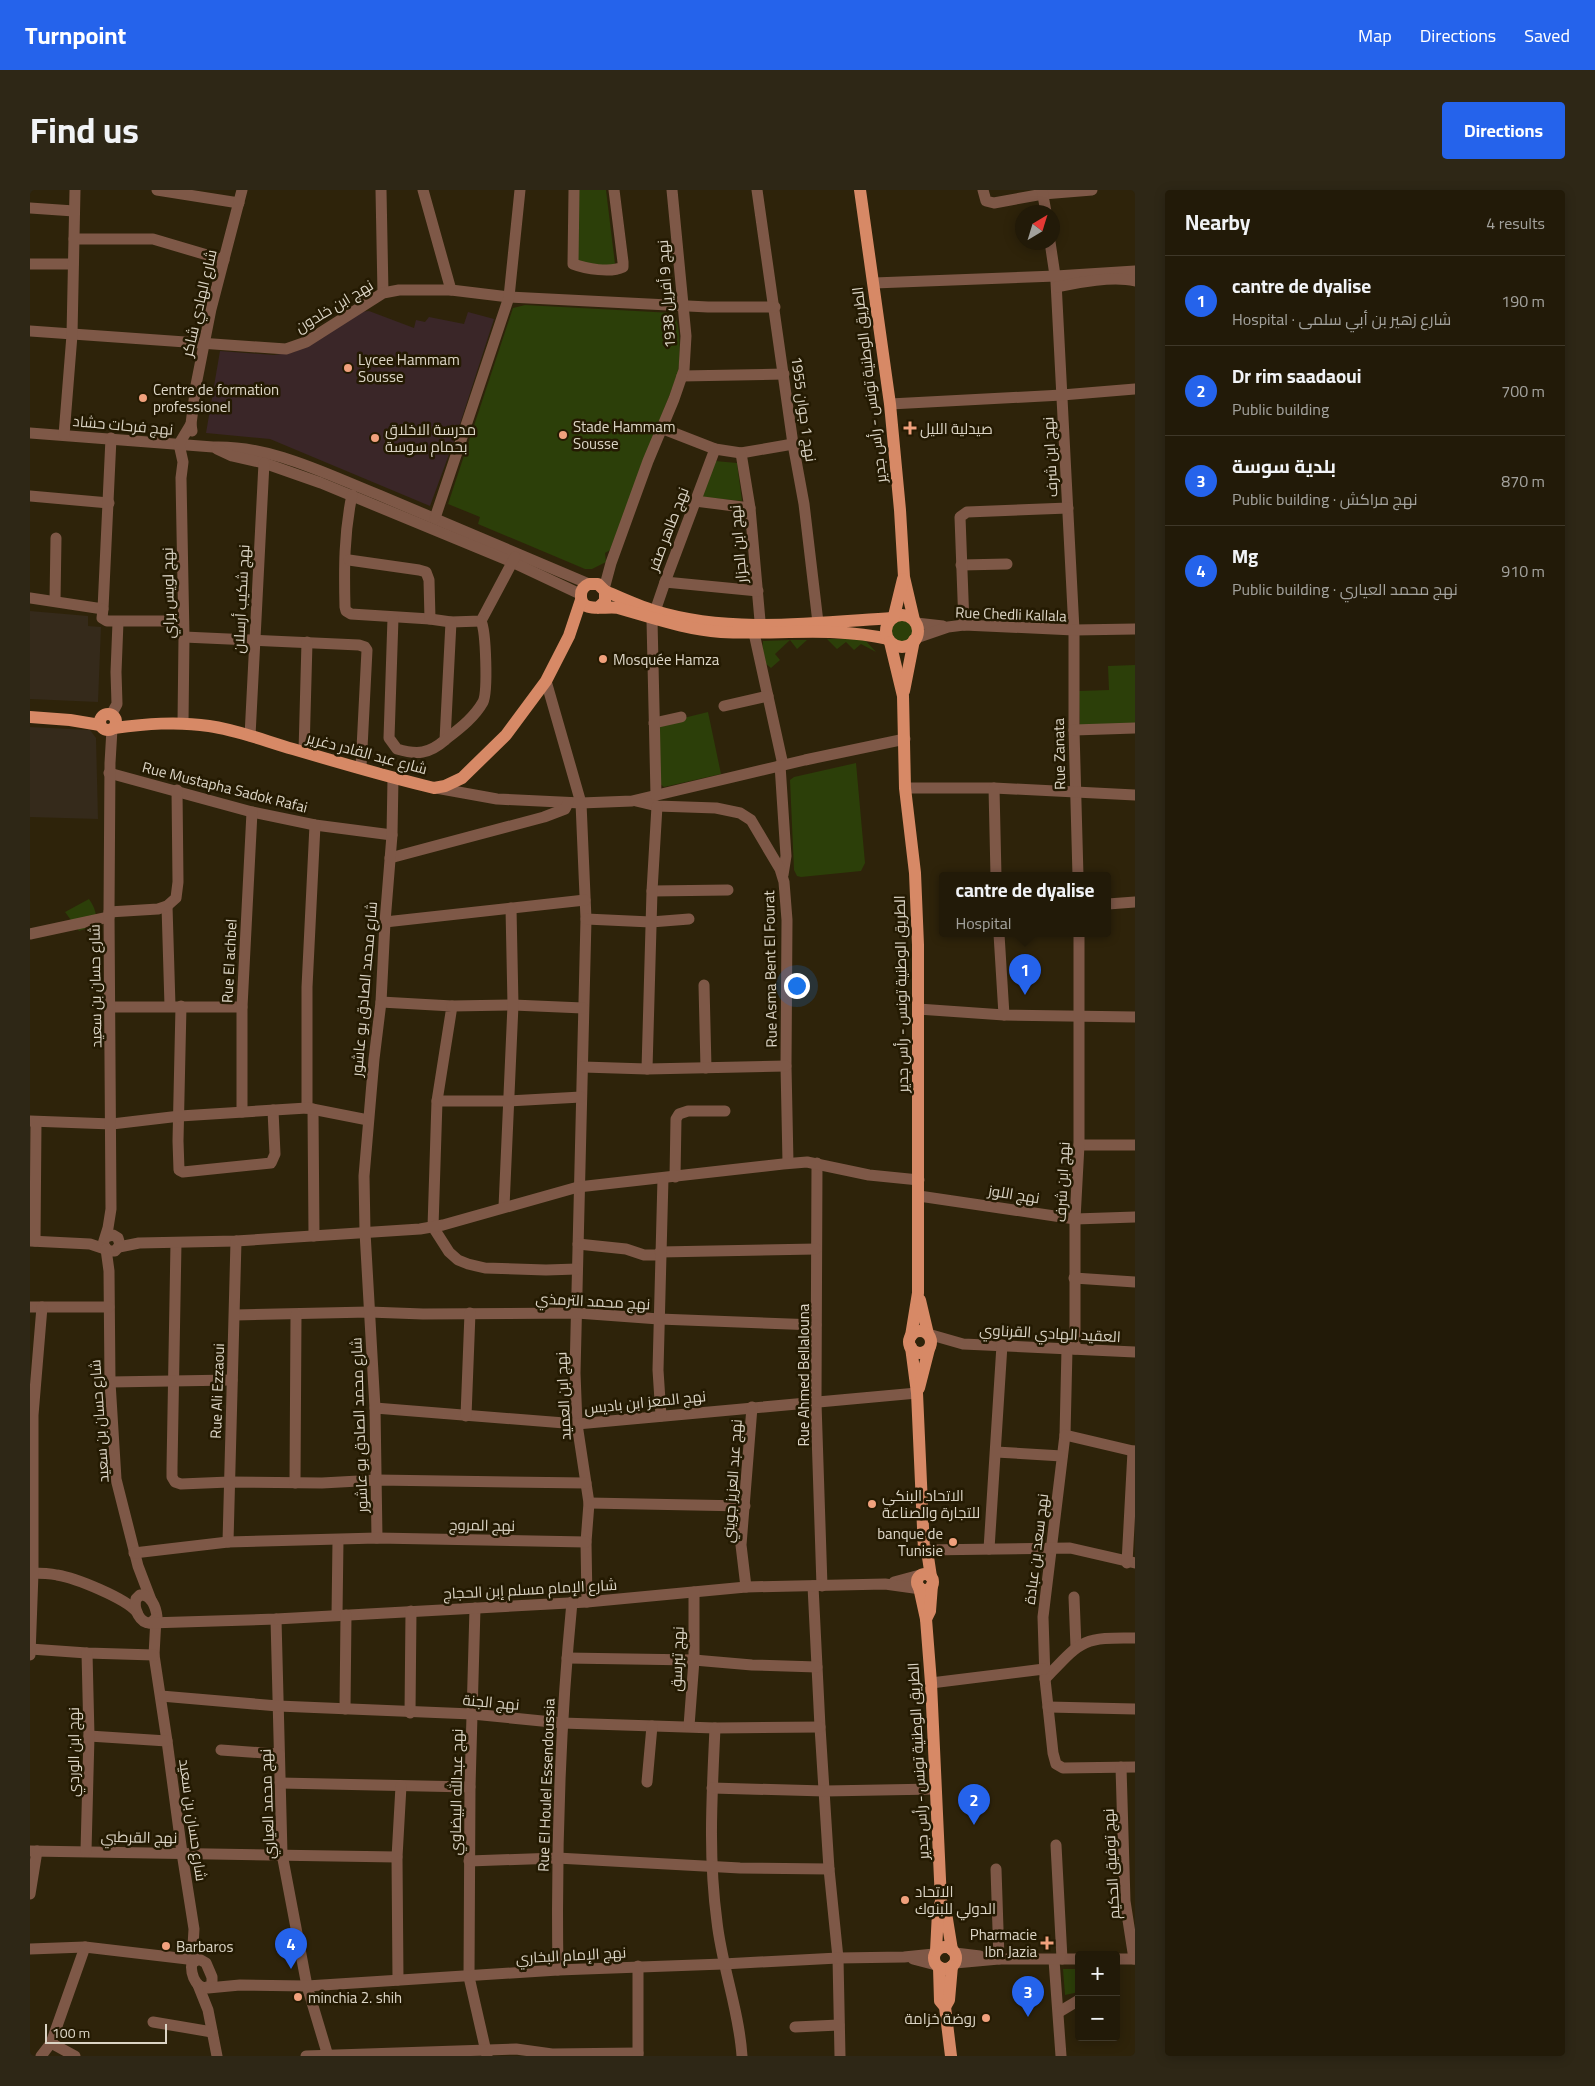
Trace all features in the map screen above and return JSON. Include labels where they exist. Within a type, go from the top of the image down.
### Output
[{"type":"main road","name":"الطريق الوطنية تونس - رأس جدير","points":[[860,190],[890,404],[904,577],[915,622]]},
{"type":"main road","name":"الطريق الوطنية تونس - رأس جدير","points":[[893,617],[904,577]]},
{"type":"main road","points":[[654,615],[592,590],[584,604],[595,608],[612,607],[654,615],[707,630],[819,628],[905,615],[915,622],[918,630],[915,639],[904,646],[897,646],[889,640],[819,628]]},
{"type":"main road","name":"شارع عبد القادر دغرير","points":[[30,717],[146,724],[183,723],[233,730],[434,788],[445,786],[462,778],[506,735],[546,681],[592,590],[605,601],[595,608],[569,636]]},
{"type":"main road","points":[[889,640],[886,628],[893,617]]},
{"type":"main road","name":"الطريق الوطنية تونس - رأس جدير","points":[[903,696],[915,639]]},
{"type":"main road","name":"الطريق الوطنية تونس - رأس جدير","points":[[889,640],[903,696],[905,739],[904,788],[915,873],[919,1188],[918,1293],[911,1341],[917,1393],[924,1550],[921,1558],[930,1611],[926,1619],[931,1683],[941,1901],[938,1912],[936,1959],[940,2001],[945,2007]]},
{"type":"main road","name":"الطريق الوطنية تونس - رأس جدير","points":[[918,1293],[928,1334]]},
{"type":"main road","points":[[921,1331],[928,1334],[932,1341],[929,1349],[919,1353],[911,1341],[921,1331]]},
{"type":"main road","name":"الطريق الوطنية تونس - رأس جدير","points":[[917,1393],[929,1349]]},
{"type":"main road","name":"الطريق الوطنية تونس - رأس جدير","points":[[941,1901],[946,1912],[954,1958],[949,2000],[945,2007],[947,2056]]},
{"type":"main road","points":[[942,1947],[954,1958],[946,1969],[936,1959],[942,1947]]},
{"type":"street","points":[[64,435],[72,335],[75,190]]},
{"type":"street","points":[[157,190],[239,203]]},
{"type":"street","name":"شارع الهادي شاكر","points":[[180,444],[190,424],[211,309],[242,190]]},
{"type":"street","points":[[381,190],[383,292]]},
{"type":"street","points":[[423,190],[451,290]]},
{"type":"street","points":[[435,518],[510,297],[520,190]]},
{"type":"street","points":[[574,190],[573,264],[594,269],[615,270],[623,267],[614,190]]},
{"type":"street","name":"نهج 9 أفريل 1938","points":[[592,590],[611,562],[682,376],[686,336],[672,190]]},
{"type":"street","name":"نهج 1 جوان 1955","points":[[757,190],[793,444],[804,504],[819,628]]},
{"type":"street","points":[[983,190],[986,201],[994,203],[1043,192],[1092,190]]},
{"type":"street","points":[[1043,192],[1045,205]]},
{"type":"street","points":[[30,208],[74,211]]},
{"type":"street","points":[[74,239],[153,239],[224,260]]},
{"type":"street","name":"نهج ابن شرف","points":[[1051,250],[1056,282],[1074,630]]},
{"type":"street","points":[[30,264],[73,264]]},
{"type":"street","points":[[874,283],[1056,282],[1135,271]]},
{"type":"street","points":[[1056,282],[1070,284],[1135,281]]},
{"type":"street","name":"نهج ابن خلدون","points":[[30,331],[274,349],[293,348],[306,342],[383,292],[451,290],[510,297],[682,306],[775,307]]},
{"type":"street","points":[[682,376],[784,374]]},
{"type":"street","points":[[890,404],[1062,395],[1135,389]]},
{"type":"street","name":"شارع الهادي شاكر","points":[[190,424],[194,445]]},
{"type":"street","points":[[661,428],[715,449],[741,453],[793,444]]},
{"type":"street","name":"نهج فرحات حشاد","points":[[30,433],[213,447]]},
{"type":"street","points":[[111,438],[103,619],[118,622],[183,621]]},
{"type":"street","points":[[180,444],[183,462]]},
{"type":"street","points":[[183,462],[194,445]]},
{"type":"street","points":[[213,447],[234,446],[266,453],[322,472],[435,518],[515,558]]},
{"type":"street","points":[[213,447],[232,456],[264,463],[352,496],[515,558],[592,590]]},
{"type":"street","name":"نهج طاهر صفر","points":[[647,1069],[656,800],[654,615],[664,582],[715,449]]},
{"type":"street","name":"نهج ابن الجزار","points":[[741,453],[750,508],[758,591],[759,630],[768,696],[782,765],[786,856],[783,877]]},
{"type":"street","name":"نهج لويس براي","points":[[183,462],[180,478],[184,636],[183,723]]},
{"type":"street","name":"نهج شكيب أرسلان","points":[[250,736],[264,463]]},
{"type":"street","points":[[30,496],[109,503]]},
{"type":"street","points":[[352,496],[345,532],[346,611],[351,614],[394,618],[430,619],[451,622],[481,621]]},
{"type":"street","points":[[695,501],[750,508]]},
{"type":"street","points":[[964,625],[959,520],[963,514],[1068,508]]},
{"type":"street","points":[[55,601],[56,538]]},
{"type":"street","points":[[394,618],[390,740],[397,749],[419,752],[433,750],[468,722],[485,698],[486,638],[481,621],[515,558]]},
{"type":"street","points":[[349,560],[426,572],[429,580],[430,619]]},
{"type":"street","points":[[961,565],[1007,564]]},
{"type":"street","points":[[664,582],[758,591]]},
{"type":"street","points":[[30,598],[102,609]]},
{"type":"street","points":[[108,722],[117,704],[118,622]]},
{"type":"street","points":[[445,740],[451,622]]},
{"type":"street","name":"Rue Chedli Kallala","points":[[915,622],[948,627]]},
{"type":"street","name":"Rue Chedli Kallala","points":[[915,639],[948,627],[964,625],[1074,630],[1135,629]]},
{"type":"street","name":"Rue Zanata","points":[[1074,630],[1075,793],[1078,872]]},
{"type":"street","points":[[184,636],[359,645],[365,647],[367,650],[361,768]]},
{"type":"street","points":[[304,752],[307,642]]},
{"type":"street","name":"نهج ابن العميد","points":[[546,681],[582,803],[586,919],[574,1374],[577,1424],[590,1503],[586,1542],[587,1602]]},
{"type":"street","points":[[724,706],[768,696]]},
{"type":"street","points":[[654,723],[681,717]]},
{"type":"street","name":"شارع حسان بن سعيد","points":[[108,722],[110,768],[109,914],[112,1124],[109,1307],[110,1382],[116,1479],[134,1554],[151,1600],[149,1618],[168,1741],[198,1964]]},
{"type":"street","points":[[1074,730],[1135,728]]},
{"type":"street","points":[[656,800],[782,765],[905,739]]},
{"type":"street","name":"Rue Mustapha Sadok Rafai","points":[[110,768],[252,812],[315,825],[392,835]]},
{"type":"street","name":"شارع محمد الصادق بو عاشور","points":[[377,1538],[375,1408],[364,1232],[364,1176],[381,1002],[394,778]]},
{"type":"street","name":"Rue Asma Bent El Fourat","points":[[434,788],[497,799],[568,803],[656,800],[740,813],[751,820],[783,877],[787,920],[786,1066],[788,1164]]},
{"type":"street","points":[[904,788],[994,788],[1135,795]]},
{"type":"street","points":[[994,788],[996,872]]},
{"type":"street","points":[[30,934],[109,914],[167,906],[176,898],[178,890],[177,790]]},
{"type":"street","points":[[390,858],[544,817],[565,809],[568,803]]},
{"type":"street","name":"Rue El achbel","points":[[242,1112],[242,1007],[252,812]]},
{"type":"street","points":[[314,1236],[308,987],[315,825]]},
{"type":"street","points":[[652,891],[728,890]]},
{"type":"street","points":[[385,922],[585,900]]},
{"type":"street","points":[[1111,904],[1135,902]]},
{"type":"street","points":[[167,906],[176,1006],[180,1116],[179,1169],[183,1172],[272,1163],[274,1154],[273,1110]]},
{"type":"street","points":[[504,1208],[513,1005],[511,908]]},
{"type":"street","points":[[586,919],[651,922],[689,919]]},
{"type":"street","points":[[999,937],[1004,1014]]},
{"type":"street","points":[[1079,937],[1080,1016]]},
{"type":"street","points":[[704,985],[706,1068]]},
{"type":"street","points":[[381,1002],[452,1006],[513,1005],[583,1008]]},
{"type":"street","points":[[110,1006],[242,1007]]},
{"type":"street","points":[[452,1006],[437,1101],[433,1226],[449,1252],[458,1260],[468,1264],[485,1268],[577,1269]]},
{"type":"street","points":[[918,1009],[1004,1014],[1135,1017]]},
{"type":"street","name":"نهج ابن شرف","points":[[1071,1349],[1079,1145],[1080,1016]]},
{"type":"street","points":[[583,1067],[647,1069],[786,1066]]},
{"type":"street","points":[[437,1101],[508,1101],[581,1097]]},
{"type":"street","points":[[33,1241],[33,1122],[112,1124],[180,1116],[310,1109],[368,1120]]},
{"type":"street","points":[[661,1416],[658,1370],[660,1253],[676,1120],[679,1114],[688,1111],[725,1111]]},
{"type":"street","points":[[1079,1145],[1135,1145]]},
{"type":"street","name":"نهج اللوز","points":[[33,1241],[90,1244],[236,1241],[433,1226],[578,1187],[788,1164],[817,1163],[869,1174],[919,1188],[1075,1219],[1135,1218]]},
{"type":"street","name":"Rue Ahmed Bellalouna","points":[[817,1163],[817,1667],[824,1791],[838,1958],[840,2056]]},
{"type":"street","name":"Rue Ali Ezzaoui","points":[[228,1542],[228,1482],[236,1241]]},
{"type":"street","points":[[176,1243],[173,1480],[181,1484],[376,1480],[586,1483]]},
{"type":"street","points":[[578,1244],[623,1248],[644,1254],[816,1249]]},
{"type":"street","points":[[1074,1278],[1135,1282]]},
{"type":"street","points":[[30,1655],[36,1307],[109,1307]]},
{"type":"street","name":"نهج محمد الترمذي","points":[[235,1315],[369,1312],[576,1313],[659,1319],[816,1325]]},
{"type":"street","points":[[466,1416],[470,1313]]},
{"type":"street","points":[[295,1483],[296,1315]]},
{"type":"street","points":[[928,1334],[963,1344]]},
{"type":"street","points":[[929,1349],[963,1344]]},
{"type":"street","name":"العقيد الهادي القرناوي","points":[[963,1344],[1135,1352]]},
{"type":"street","points":[[988,1549],[1002,1346]]},
{"type":"street","name":"نهج سعد بن عبادة","points":[[1071,1349],[1065,1436],[1044,1603],[1044,1669],[1053,1753],[1056,1764],[1063,1768],[1121,1767]]},
{"type":"street","points":[[110,1382],[232,1380]]},
{"type":"street","name":"نهج المعز ابن باديس","points":[[375,1408],[577,1424],[917,1393]]},
{"type":"street","name":"نهج عبد العزيز جويني","points":[[746,1587],[741,1546],[752,1407]]},
{"type":"street","points":[[924,1550],[1070,1548],[1131,1563],[1134,1451],[1065,1436]]},
{"type":"street","points":[[996,1452],[1062,1456]]},
{"type":"street","points":[[590,1503],[745,1506]]},
{"type":"street","name":"نهج المروج","points":[[134,1554],[228,1542],[377,1538],[586,1542]]},
{"type":"street","points":[[338,1540],[345,1709]]},
{"type":"street","name":"شارع حسان بن سعيد","points":[[138,1566],[134,1604],[149,1618],[154,1655]]},
{"type":"street","points":[[31,1573],[55,1574],[69,1578],[115,1597],[149,1618]]},
{"type":"street","name":"شارع اﻹمام مسلم إبن الحجاج","points":[[149,1618],[177,1623],[276,1619],[587,1602],[746,1587],[924,1584]]},
{"type":"street","name":"نهج تبرسق","points":[[689,1726],[694,1660],[694,1592]]},
{"type":"street","points":[[115,1597],[136,1599],[142,1595],[148,1596],[151,1600]]},
{"type":"street","points":[[1073,1649],[1074,1597]]},
{"type":"street","name":"Rue El Houlel Essendoussia","points":[[558,1970],[557,1858],[562,1723],[572,1602]]},
{"type":"street","name":"نهج عبدالله البيضاوي","points":[[475,1608],[470,1787],[469,1977],[487,2053]]},
{"type":"street","points":[[410,1611],[410,1713]]},
{"type":"street","name":"نهج محمد العياري","points":[[276,1619],[282,1854],[307,1986],[328,2056]]},
{"type":"street","points":[[931,1683],[1044,1669],[1073,1649],[1095,1639],[1135,1638]]},
{"type":"street","points":[[30,1648],[87,1653],[154,1655]]},
{"type":"street","points":[[1044,1669],[1073,1649]]},
{"type":"street","name":"نهج ابن الوردي","points":[[86,1851],[89,1736],[87,1653]]},
{"type":"street","points":[[566,1658],[694,1660],[752,1665],[817,1667]]},
{"type":"street","name":"نهج الجنة","points":[[161,1696],[278,1706],[410,1713],[472,1714],[562,1723],[714,1728],[820,1727]]},
{"type":"street","points":[[1048,1707],[1135,1709]]},
{"type":"street","points":[[647,1782],[652,1726]]},
{"type":"street","points":[[714,1728],[711,1866],[723,1964],[739,2028],[742,2056]]},
{"type":"street","points":[[89,1736],[168,1741]]},
{"type":"street","points":[[221,1750],[279,1754]]},
{"type":"street","points":[[1121,1767],[1135,1767]]},
{"type":"street","name":"نهج توفيق الحكيم","points":[[1121,1767],[1129,1802],[1125,1901],[1135,1959]]},
{"type":"street","points":[[280,1783],[470,1787]]},
{"type":"street","points":[[398,1980],[397,1857],[401,1786]]},
{"type":"street","points":[[712,1788],[824,1791],[935,1789]]},
{"type":"street","points":[[1056,1845],[1058,2012],[1062,2056]]},
{"type":"street","points":[[30,1894],[34,1851]]},
{"type":"street","name":"نهج القرطبي","points":[[34,1851],[397,1857]]},
{"type":"street","points":[[469,1861],[557,1858],[711,1866],[830,1869]]},
{"type":"street","points":[[996,1869],[999,1959]]},
{"type":"street","points":[[40,2056],[51,2043],[85,1947]]},
{"type":"street","points":[[30,1949],[85,1947],[180,1959],[198,1964],[223,1980],[240,1984]]},
{"type":"street","name":"نهج الإمام البخاري","points":[[240,1984],[307,1986],[558,1970],[838,1958],[904,1957],[936,1959]]},
{"type":"street","points":[[954,1958],[1075,1959]]},
{"type":"street","points":[[1120,1961],[1135,1959]]},
{"type":"street","points":[[198,1964],[208,1986],[208,2010],[217,2056]]},
{"type":"street","points":[[198,1964],[208,1986]]},
{"type":"street","points":[[306,2056],[487,2053],[516,2049],[560,2054],[638,2054],[638,1966]]},
{"type":"street","points":[[208,1986],[240,1984]]},
{"type":"street","points":[[1058,2012],[1075,2002]]},
{"type":"street","points":[[153,2022],[212,2032]]},
{"type":"street","points":[[795,2027],[839,2025]]},
{"type":"street","points":[[51,2043],[75,2056]]},
{"type":"shaded area","name":"Lycee Hammam Sousse","points":[[369,311],[414,328],[416,320],[425,322],[429,317],[464,324],[468,312],[494,319],[459,427],[430,506],[270,439],[206,433],[220,351],[274,355],[294,352],[358,312]]},
{"type":"shaded area","points":[[30,611],[88,616],[88,626],[101,627],[98,702],[30,699]]},
{"type":"shaded area","points":[[30,727],[90,730],[96,738],[98,819],[30,817]]},
{"type":"green space","points":[[577,190],[606,190],[616,272],[577,269]]},
{"type":"green space","name":"Stade Hammam Sousse","points":[[525,305],[673,313],[678,325],[680,351],[678,373],[610,550],[605,553],[606,562],[592,569],[585,569],[478,524],[480,517],[448,504],[513,308]]},
{"type":"green space","points":[[715,461],[737,463],[742,501],[702,497]]},
{"type":"green space","points":[[902,620],[912,627],[913,631],[906,641],[902,642],[892,635],[891,631],[898,621]]},
{"type":"green space","points":[[827,639],[864,639],[876,652],[861,644],[854,650],[846,642],[837,649]]},
{"type":"green space","points":[[790,640],[807,640],[797,649]]},
{"type":"green space","points":[[790,640],[775,654],[780,660],[771,668],[761,660],[763,641]]},
{"type":"green space","points":[[1135,665],[1135,726],[1080,727],[1079,691],[1109,690],[1108,666]]},
{"type":"green space","points":[[708,712],[721,774],[664,787],[659,783],[659,724]]},
{"type":"green space","points":[[856,763],[865,863],[861,871],[797,876],[794,870],[790,780],[794,777]]},
{"type":"green space","points":[[89,899],[95,911],[96,925],[79,931],[65,912]]},
{"type":"green space","points":[[1063,1969],[1075,1969],[1075,1993],[1065,1995]]},
{"type":"place","name":"Lycee Hammam Sousse","points":[[348,368]]},
{"type":"place","name":"Centre de formation professionel","points":[[143,398]]},
{"type":"place","name":"صيدلية الليل","points":[[910,428]]},
{"type":"place","name":"Stade Hammam Sousse","points":[[563,435]]},
{"type":"place","name":"مدرسة الاخلاق بحمام سوسة","points":[[375,438]]},
{"type":"place","name":"Mosquée Hamza","points":[[603,659]]},
{"type":"place","name":"cantre de dyalise","points":[[1025,995]]},
{"type":"place","name":"الاتحاد البنكي للتجارة والصناعة","points":[[872,1504]]},
{"type":"place","name":"banque de Tunisie","points":[[953,1542]]},
{"type":"place","name":"Dr rim saadaoui","points":[[974,1825]]},
{"type":"place","name":"الاتحاد الدولي للبنوك","points":[[905,1900]]},
{"type":"place","name":"Pharmacie Ibn Jazia","points":[[1047,1943]]},
{"type":"place","name":"Barbaros","points":[[166,1946]]},
{"type":"place","name":"Mg","points":[[291,1969]]},
{"type":"place","name":"minchia 2. shih","points":[[298,1997]]},
{"type":"place","name":"بلدية سوسة","points":[[1028,2017]]},
{"type":"place","name":"روضة خزامة","points":[[986,2018]]}]
